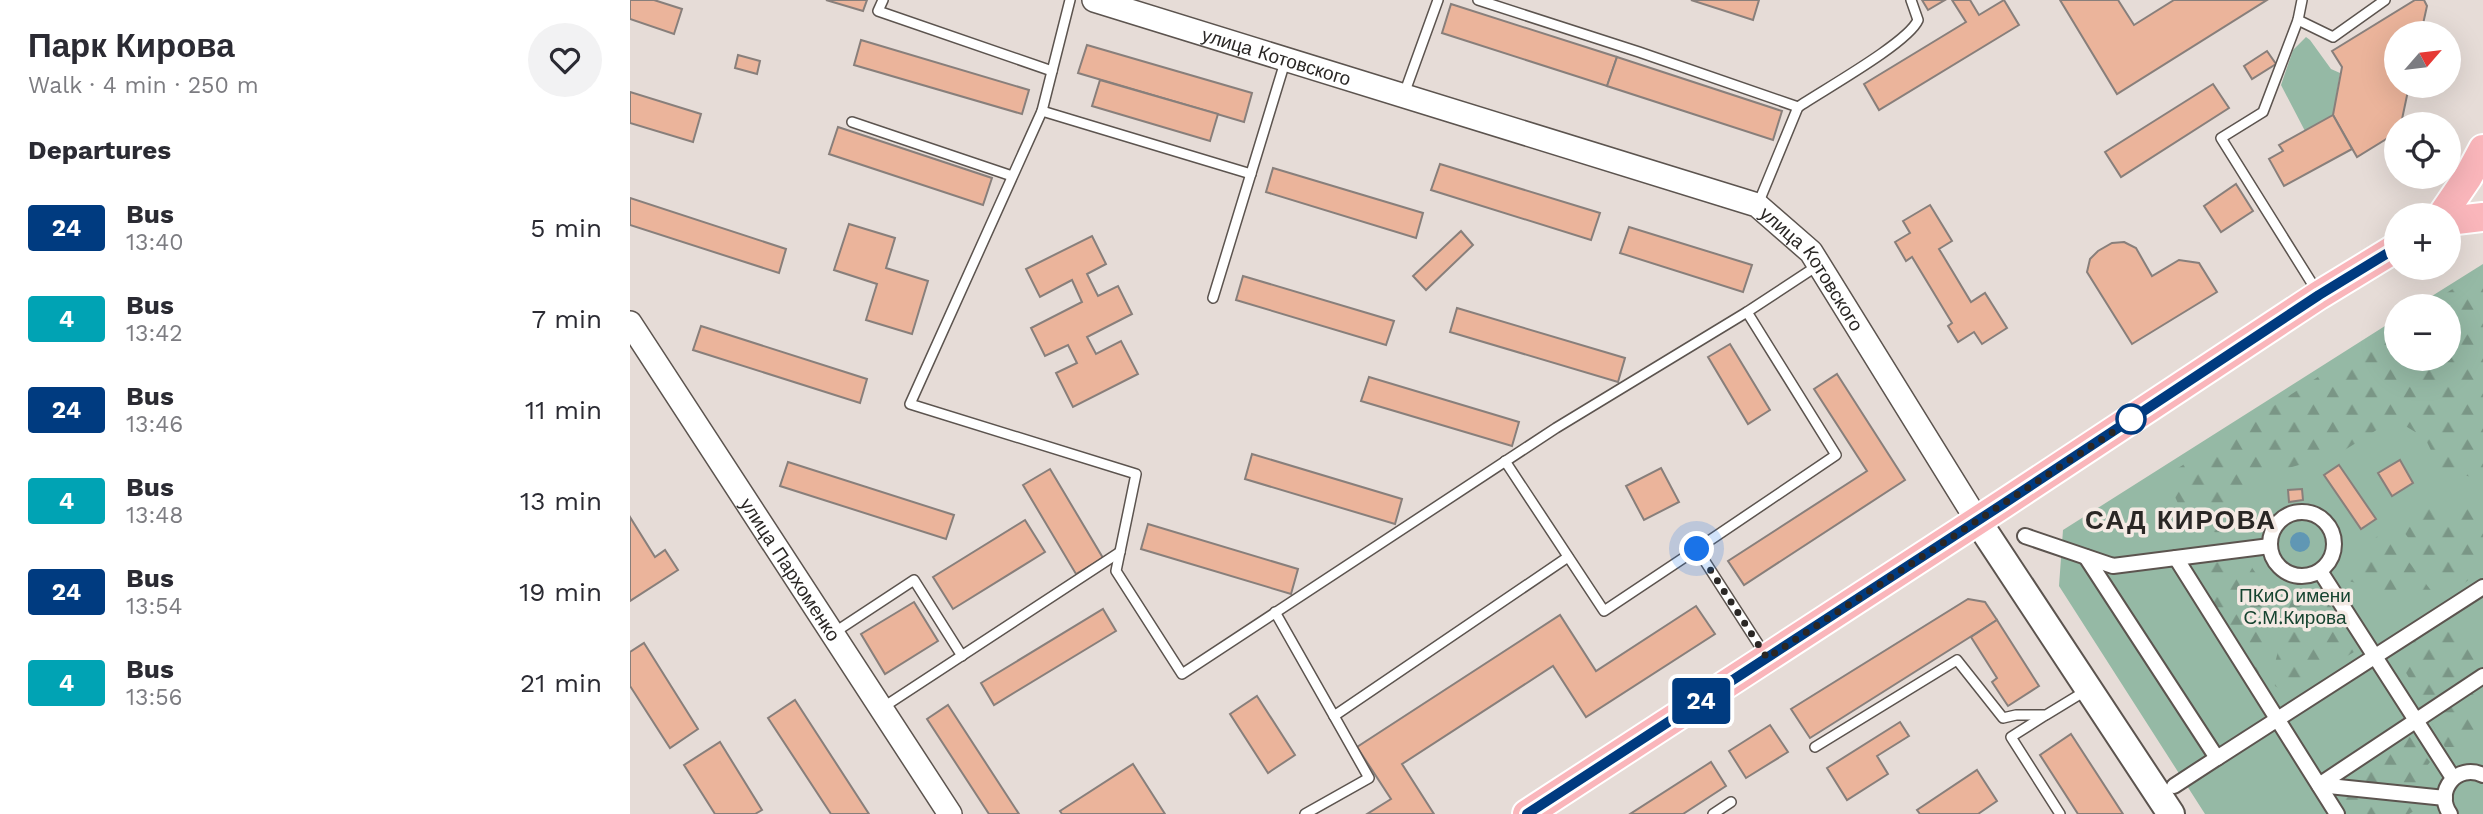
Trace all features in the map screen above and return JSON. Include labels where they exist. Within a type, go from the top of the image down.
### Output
[{"type":"main road","points":[[2450,203],[2483,149]]},
{"type":"main road","points":[[2461,220],[2483,217]]},
{"type":"main road","points":[[1527,814],[1556,801],[1767,658],[2319,295],[2384,255]]},
{"type":"main road","name":"улица Котовского","points":[[1977,520],[2171,814]]},
{"type":"street","name":"улица Котовского","points":[[1094,0],[1757,205],[1811,252],[1977,520]]},
{"type":"street","name":"улица Пархоменко","points":[[630,323],[950,814]]},
{"type":"street","points":[[2298,512],[2320,517],[2328,525],[2334,545],[2332,555],[2320,571],[2311,575],[2290,575],[2275,562],[2270,546],[2272,531],[2279,521],[2298,512]]},
{"type":"street","points":[[2025,536],[2113,566],[2270,546]]},
{"type":"street","points":[[2086,557],[2217,758]]},
{"type":"street","points":[[2176,558],[2337,814]]},
{"type":"street","points":[[2320,571],[2453,778]]},
{"type":"street","points":[[2174,786],[2483,587]]},
{"type":"street","points":[[2319,785],[2483,676]]},
{"type":"street","points":[[2440,801],[2453,778],[2469,771],[2482,772]]},
{"type":"street","points":[[2319,785],[2440,801],[2450,814]]},
{"type":"lane","points":[[883,0],[878,11],[1052,71]]},
{"type":"lane","points":[[1070,0],[1042,111],[909,404],[1136,474],[1116,571],[1182,674],[1556,428],[1819,265]]},
{"type":"lane","points":[[1403,96],[1438,0]]},
{"type":"lane","points":[[1478,0],[1507,5],[1798,107]]},
{"type":"lane","points":[[1757,205],[1798,107],[1893,46],[1914,27],[1918,20],[1912,0]]},
{"type":"lane","points":[[2302,0],[2298,20],[2263,112],[2221,138],[2319,295]]},
{"type":"lane","points":[[2298,20],[2333,37],[2385,0]]},
{"type":"lane","points":[[1213,298],[1286,60]]},
{"type":"lane","points":[[1042,111],[1251,174]]},
{"type":"lane","points":[[852,122],[1012,176]]},
{"type":"lane","points":[[1505,461],[1604,611],[1836,455],[1747,312]]},
{"type":"lane","points":[[1697,549],[1767,658]]},
{"type":"lane","points":[[881,709],[1120,552]]},
{"type":"lane","points":[[1334,716],[1568,557]]},
{"type":"lane","points":[[831,634],[914,580],[962,656]]},
{"type":"lane","points":[[1275,612],[1369,778],[1306,814]]},
{"type":"lane","points":[[1815,747],[1957,660],[2003,718],[2046,715]]},
{"type":"lane","points":[[2060,814],[2011,737],[2088,689]]},
{"type":"lane","points":[[1713,814],[1731,803]]},
{"type":"green space","points":[[2306,37],[2331,69],[2340,73],[2333,115],[2305,131],[2281,85],[2293,50]]},
{"type":"green space","name":"ПКиО имени С.М.Кирова","points":[[2483,264],[2483,814],[2205,814],[2059,586],[2063,530],[2384,327],[2384,371],[2461,371],[2461,294],[2435,294]]},
{"type":"green space","points":[[2483,274],[2483,480],[2440,469],[2425,438],[2394,419],[2340,453],[2271,473],[2253,485],[2227,531],[2203,530],[2187,517],[2166,476],[2384,334],[2384,371],[2461,371],[2461,294],[2445,294],[2472,276]]},
{"type":"green space","points":[[2433,505],[2483,510],[2483,567],[2450,596],[2404,532],[2403,523]]},
{"type":"green space","points":[[2385,531],[2435,598],[2429,601],[2348,581],[2365,545]]},
{"type":"green space","points":[[2245,555],[2259,578],[2279,596],[2259,673],[2249,666],[2191,571],[2191,566],[2196,563]]},
{"type":"green space","points":[[2325,595],[2354,652],[2286,693],[2275,686],[2272,675],[2291,600],[2314,599]]},
{"type":"green space","points":[[2447,617],[2483,669],[2425,705],[2392,649]]},
{"type":"green space","points":[[2483,685],[2475,747],[2445,747],[2429,718]]},
{"type":"green space","points":[[2408,734],[2430,762],[2421,774],[2418,788],[2332,783],[2401,736]]},
{"type":"green space","points":[[2331,795],[2423,805],[2409,814],[2344,814]]},
{"type":"water","points":[[2300,532],[2307,535],[2310,542],[2307,549],[2300,552],[2293,549],[2290,542],[2293,535]]},
{"type":"building","points":[[630,0],[654,0],[682,9],[674,34],[630,19]]},
{"type":"building","points":[[826,0],[867,0],[863,11]]},
{"type":"building","points":[[1691,0],[1759,0],[1753,20]]},
{"type":"building","points":[[1922,0],[1945,0],[1928,10]]},
{"type":"building","points":[[1952,0],[1970,0],[1979,15],[2004,0],[2019,25],[1879,110],[1864,84],[1966,22]]},
{"type":"building","points":[[2060,0],[2118,0],[2134,25],[2174,0],[2267,0],[2117,94]]},
{"type":"building","points":[[2415,0],[2424,0],[2427,6],[2424,21],[2384,21],[2384,98],[2406,98],[2404,112],[2384,112],[2384,140],[2357,157],[2333,115],[2342,67],[2332,51]]},
{"type":"building","points":[[1451,4],[1617,57],[1607,86],[1442,33]]},
{"type":"building","points":[[861,40],[1029,90],[1022,114],[854,65]]},
{"type":"building","points":[[1087,45],[1252,93],[1244,122],[1078,73]]},
{"type":"building","points":[[2267,51],[2276,64],[2252,79],[2244,66]]},
{"type":"building","points":[[738,55],[760,61],[757,74],[735,68]]},
{"type":"building","points":[[1617,57],[1782,111],[1773,140],[1607,86]]},
{"type":"building","points":[[1100,80],[1218,114],[1210,141],[1092,106]]},
{"type":"building","points":[[2213,84],[2229,108],[2121,177],[2105,152]]},
{"type":"building","points":[[630,92],[701,114],[693,142],[630,123]]},
{"type":"building","points":[[2333,115],[2352,149],[2284,186],[2269,159],[2283,151],[2279,145]]},
{"type":"building","points":[[838,127],[992,178],[983,205],[829,154]]},
{"type":"building","points":[[1440,164],[1600,213],[1591,240],[1431,190]]},
{"type":"building","points":[[1273,168],[1423,213],[1416,238],[1266,192]]},
{"type":"building","points":[[2236,184],[2253,211],[2221,232],[2204,206]]},
{"type":"building","points":[[630,198],[786,249],[779,273],[630,225]]},
{"type":"building","points":[[1930,205],[1952,241],[1939,249],[1971,302],[1985,293],[2007,328],[1982,344],[1974,332],[1958,342],[1948,326],[1952,323],[1912,257],[1906,261],[1895,242],[1910,233],[1903,221]]},
{"type":"building","points":[[849,224],[895,238],[886,268],[928,281],[912,334],[866,320],[877,284],[834,270]]},
{"type":"building","points":[[1629,227],[1752,265],[1743,292],[1620,253]]},
{"type":"building","points":[[1461,231],[1473,245],[1426,290],[1413,276]]},
{"type":"building","points":[[1092,236],[1106,264],[1087,274],[1098,296],[1118,286],[1132,314],[1087,337],[1096,354],[1121,341],[1138,374],[1073,407],[1056,373],[1077,363],[1068,345],[1045,356],[1031,328],[1082,302],[1072,280],[1040,297],[1026,269]]},
{"type":"building","points":[[2124,242],[2136,248],[2152,276],[2179,260],[2199,263],[2217,292],[2132,344],[2087,272],[2090,259],[2098,251],[2112,243]]},
{"type":"building","points":[[1243,276],[1394,321],[1386,345],[1236,300]]},
{"type":"building","points":[[1457,308],[1625,358],[1618,382],[1450,332]]},
{"type":"building","points":[[701,326],[867,379],[860,403],[693,350]]},
{"type":"building","points":[[1730,344],[1770,410],[1748,424],[1708,357]]},
{"type":"building","points":[[1837,374],[1905,480],[1744,585],[1728,561],[1867,471],[1814,389]]},
{"type":"building","points":[[1369,377],[1519,422],[1512,446],[1361,401]]},
{"type":"building","points":[[1252,454],[1402,499],[1395,524],[1245,479]]},
{"type":"building","points":[[2400,460],[2413,483],[2392,496],[2378,473]]},
{"type":"building","points":[[788,462],[954,515],[946,539],[780,486]]},
{"type":"building","points":[[2339,465],[2376,519],[2361,529],[2324,475]]},
{"type":"building","points":[[1661,468],[1679,502],[1644,520],[1626,486]]},
{"type":"building","points":[[1050,469],[1103,558],[1076,574],[1023,485]]},
{"type":"building","points":[[2302,489],[2303,500],[2289,502],[2288,490]]},
{"type":"building","points":[[630,517],[655,557],[665,550],[678,570],[630,601]]},
{"type":"building","points":[[1025,520],[1045,552],[953,609],[933,577]]},
{"type":"building","points":[[1148,524],[1298,569],[1291,594],[1141,549]]},
{"type":"building","points":[[1968,599],[1985,602],[1997,620],[1810,738],[1791,709]]},
{"type":"building","points":[[914,602],[938,641],[885,674],[861,634]]},
{"type":"building","points":[[1696,606],[1715,634],[1586,717],[1553,666],[1402,764],[1434,814],[1367,814],[1391,799],[1357,747],[1560,615],[1596,671]]},
{"type":"building","points":[[1103,609],[1116,631],[994,705],[981,683]]},
{"type":"building","points":[[1997,620],[2039,686],[2008,706],[1992,682],[1997,678],[1971,637]]},
{"type":"building","points":[[644,643],[698,729],[670,748],[630,686],[630,652]]},
{"type":"building","points":[[1257,696],[1295,755],[1268,773],[1230,714]]},
{"type":"building","points":[[795,700],[869,814],[831,814],[768,718]]},
{"type":"building","points":[[948,705],[1019,814],[989,814],[927,719]]},
{"type":"building","points":[[1900,722],[1909,736],[1877,756],[1888,774],[1847,800],[1827,768]]},
{"type":"building","points":[[1770,725],[1788,752],[1746,778],[1729,751]]},
{"type":"building","points":[[2071,734],[2123,814],[2078,814],[2040,755]]},
{"type":"building","points":[[720,742],[762,810],[755,814],[715,814],[684,765]]},
{"type":"building","points":[[1711,762],[1726,786],[1683,814],[1630,814]]},
{"type":"building","points":[[1133,764],[1165,814],[1062,814],[1060,811]]},
{"type":"building","points":[[1977,770],[1997,801],[1978,814],[1920,814],[1917,810]]},
{"type":"bus line","name":"24","points":[[1527,814],[2319,295],[2384,255]]},
{"type":"district","name":"САД КИРОВА","points":[[2181,520]]},
{"type":"route","points":[[1697,549],[1767,658],[2139,415],[2131,419]]}]
